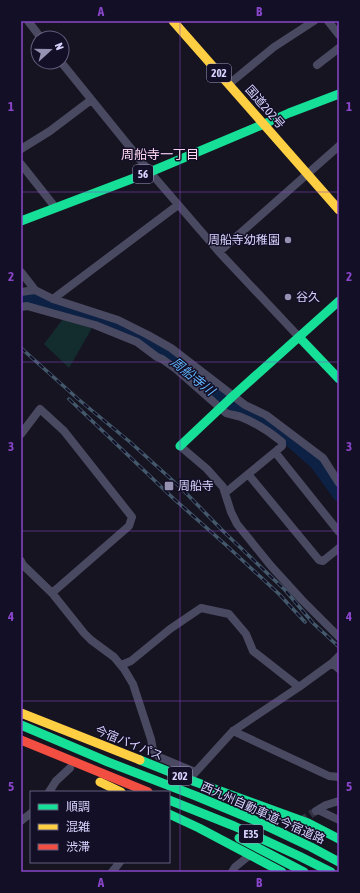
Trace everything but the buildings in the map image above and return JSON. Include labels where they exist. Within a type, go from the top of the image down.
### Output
[{"type":"main road","name":"国道202号","points":[[173,21],[339,210]]},
{"type":"main road","points":[[264,124],[339,94]]},
{"type":"main road","name":"56","points":[[21,221],[150,172],[264,124]]},
{"type":"main road","points":[[180,446],[339,301]]},
{"type":"main road","points":[[299,337],[339,379]]},
{"type":"main road","name":"今宿バイパス","points":[[21,713],[190,780],[308,823],[339,839]]},
{"type":"main road","name":"西九州自動車道;今宿道路","points":[[21,726],[240,814],[320,851],[339,862]]},
{"type":"main road","points":[[21,740],[100,780],[128,791]]},
{"type":"main road","points":[[21,748],[145,791]]},
{"type":"main road","points":[[69,764],[119,791]]},
{"type":"main road","points":[[175,788],[249,809],[306,832],[339,848]]},
{"type":"main road","name":"西九州自動車道;今宿道路","points":[[170,802],[234,826],[331,872]]},
{"type":"main road","points":[[170,807],[230,834],[304,872]]},
{"type":"main road","points":[[170,814],[199,828],[282,872]]},
{"type":"street","points":[[28,21],[35,30]]},
{"type":"street","points":[[229,84],[274,47],[314,21]]},
{"type":"street","points":[[328,21],[339,35]]},
{"type":"street","points":[[317,65],[339,48]]},
{"type":"street","points":[[66,70],[178,205],[219,252],[299,337]]},
{"type":"street","points":[[21,149],[50,131],[90,100]]},
{"type":"street","points":[[219,252],[339,146]]},
{"type":"street","points":[[21,164],[55,207]]},
{"type":"street","points":[[53,299],[178,205]]},
{"type":"street","points":[[21,272],[34,290],[53,299],[118,320],[148,334],[171,348],[232,398],[266,415],[323,458],[339,483]]},
{"type":"street","points":[[21,292],[34,290]]},
{"type":"street","points":[[21,307],[27,306],[95,326],[137,342],[156,357],[162,359],[176,369],[226,413],[239,416],[250,421],[266,430],[282,442],[282,446],[225,493]]},
{"type":"street","points":[[21,434],[40,409],[64,431],[132,517],[129,526],[52,593]]},
{"type":"street","points":[[180,446],[207,469],[224,487],[231,512],[237,524],[271,566],[339,637]]},
{"type":"street","points":[[275,452],[339,532]]},
{"type":"street","points":[[248,474],[319,560],[323,561],[339,548]]},
{"type":"street","points":[[22,564],[52,593],[84,633],[114,657],[124,669],[133,684],[151,739],[153,750],[159,757],[195,772]]},
{"type":"street","points":[[121,665],[131,661],[170,629],[201,608],[229,614],[246,634],[253,651],[299,687]]},
{"type":"street","points":[[170,801],[233,732],[299,687],[332,663],[339,656]]},
{"type":"street","points":[[332,663],[339,669]]},
{"type":"street","points":[[233,732],[329,776],[339,777]]},
{"type":"street","points":[[50,791],[69,764]]},
{"type":"street","points":[[339,801],[326,805],[317,811],[339,820]]},
{"type":"street","points":[[21,821],[30,814]]},
{"type":"street","points":[[232,872],[235,867],[250,855]]},
{"type":"street","points":[[112,872],[119,863]]},
{"type":"green space","points":[[63,319],[92,328],[69,368],[44,344]]},
{"type":"waterway","name":"周船寺川","points":[[21,299],[26,298],[90,315],[145,340],[177,362],[220,398],[272,427],[292,442],[316,463],[339,495]]},
{"type":"tunnel","points":[[280,834],[316,811]]},
{"type":"railway","points":[[21,348],[182,489],[225,533],[285,590],[313,623],[339,647]]},
{"type":"railway","points":[[69,399],[174,499],[279,594],[305,622]]},
{"type":"traffic: fast","points":[[264,124],[339,94]]},
{"type":"traffic: fast","points":[[21,221],[150,172],[264,124]]},
{"type":"traffic: fast","points":[[180,446],[233,396],[339,301]]},
{"type":"traffic: fast","points":[[299,337],[339,379]]},
{"type":"traffic: fast","points":[[21,725],[108,762],[254,820],[339,862]]},
{"type":"traffic: fast","points":[[140,760],[308,823],[339,839]]},
{"type":"traffic: fast","points":[[170,800],[234,826],[331,872]]},
{"type":"traffic: fast","points":[[170,814],[199,828],[282,872]]},
{"type":"traffic: fast","points":[[239,838],[304,872]]},
{"type":"traffic: slow","points":[[173,21],[339,210]]},
{"type":"traffic: slow","points":[[21,713],[140,760]]},
{"type":"traffic: slow","points":[[100,782],[119,791]]},
{"type":"traffic: jam","points":[[21,740],[146,791]]},
{"type":"place","name":"周船寺幼稚園","points":[[288,240]]},
{"type":"place","name":"谷久","points":[[288,297]]},
{"type":"place","name":"周船寺","points":[[169,486]]},
{"type":"district","name":"周船寺一丁目","points":[[160,154]]}]
